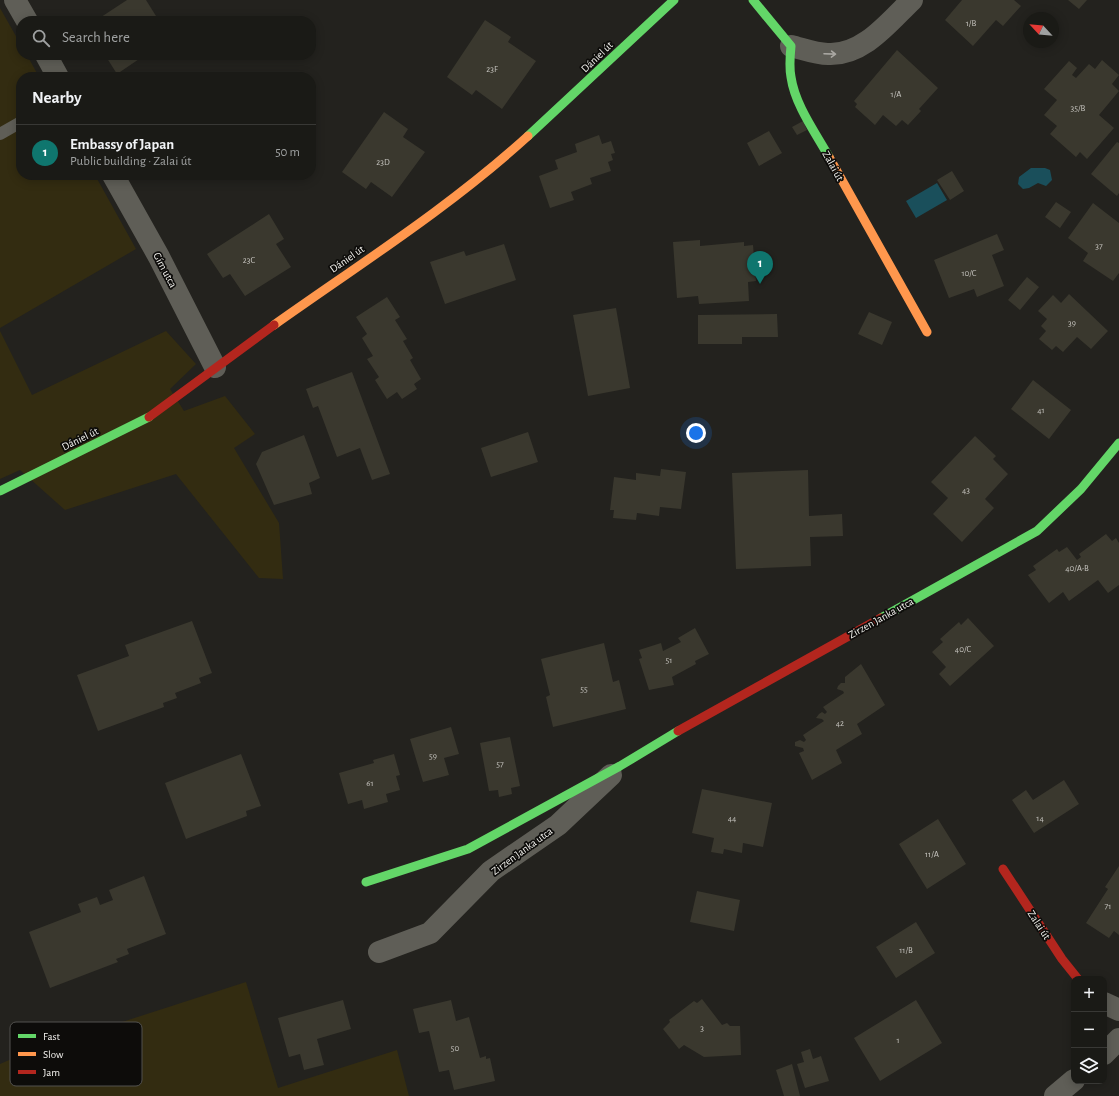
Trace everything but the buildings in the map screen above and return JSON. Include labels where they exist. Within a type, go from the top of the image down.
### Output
[{"type":"street","points":[[15,0],[24,16]]},
{"type":"street","name":"Dániel út","points":[[0,491],[145,420],[215,367],[426,217],[501,161],[585,85],[674,0]]},
{"type":"street","points":[[753,0],[791,46],[827,54],[843,54],[856,49],[876,34],[912,0]]},
{"type":"street","name":"Zalai út","points":[[791,46],[790,80],[800,105],[926,332]]},
{"type":"street","points":[[49,60],[55,72]]},
{"type":"street","name":"Gím utca","points":[[116,180],[159,257],[215,367]]},
{"type":"street","name":"Zirzen Janka utca","points":[[366,882],[468,848],[620,766],[667,737],[1037,531],[1070,503],[1101,468],[1119,443]]},
{"type":"street","name":"Zirzen Janka utca","points":[[379,952],[430,933],[491,871],[558,824],[620,766]]},
{"type":"street","name":"Zalai út","points":[[1003,869],[1062,960],[1075,976]]},
{"type":"street","points":[[1107,1004],[1119,1010]]},
{"type":"street","points":[[1107,1051],[1119,1039]]},
{"type":"street","points":[[1055,1096],[1071,1083]]},
{"type":"lane","points":[[0,134],[16,125]]},
{"type":"shaded area","points":[[0,8],[16,36],[16,60],[30,60],[36,72],[16,72],[16,180],[98,180],[136,249],[0,328]]},
{"type":"shaded area","points":[[0,331],[32,395],[166,331],[196,364],[170,389],[184,411],[225,396],[255,434],[234,448],[279,523],[283,579],[259,578],[176,474],[65,510],[20,470],[0,479]]},
{"type":"shaded area","points":[[246,982],[278,1088],[397,1050],[409,1096],[0,1096],[0,1064],[10,1060],[10,1086],[142,1086],[142,1022],[122,1022]]},
{"type":"water","points":[[1031,168],[1045,168],[1050,170],[1052,180],[1046,186],[1038,183],[1029,188],[1023,189],[1018,184],[1019,177]]},
{"type":"water","points":[[937,183],[947,200],[916,218],[906,201]]},
{"type":"traffic: fast","points":[[528,136],[674,0]]},
{"type":"traffic: fast","points":[[753,0],[791,46],[790,73],[793,87],[806,118],[829,157]]},
{"type":"traffic: fast","points":[[0,491],[149,417]]},
{"type":"traffic: fast","points":[[881,618],[1037,531],[1081,489],[1119,443]]},
{"type":"traffic: fast","points":[[366,882],[468,849],[620,766],[678,731]]},
{"type":"traffic: slow","points":[[274,325],[436,211],[468,187],[528,136]]},
{"type":"traffic: slow","points":[[829,157],[927,332]]},
{"type":"traffic: jam","points":[[149,417],[274,325]]},
{"type":"traffic: jam","points":[[678,731],[881,618]]},
{"type":"traffic: jam","points":[[1003,869],[1062,959],[1076,976]]},
{"type":"place","name":"Embassy of Japan","points":[[760,284]]}]
